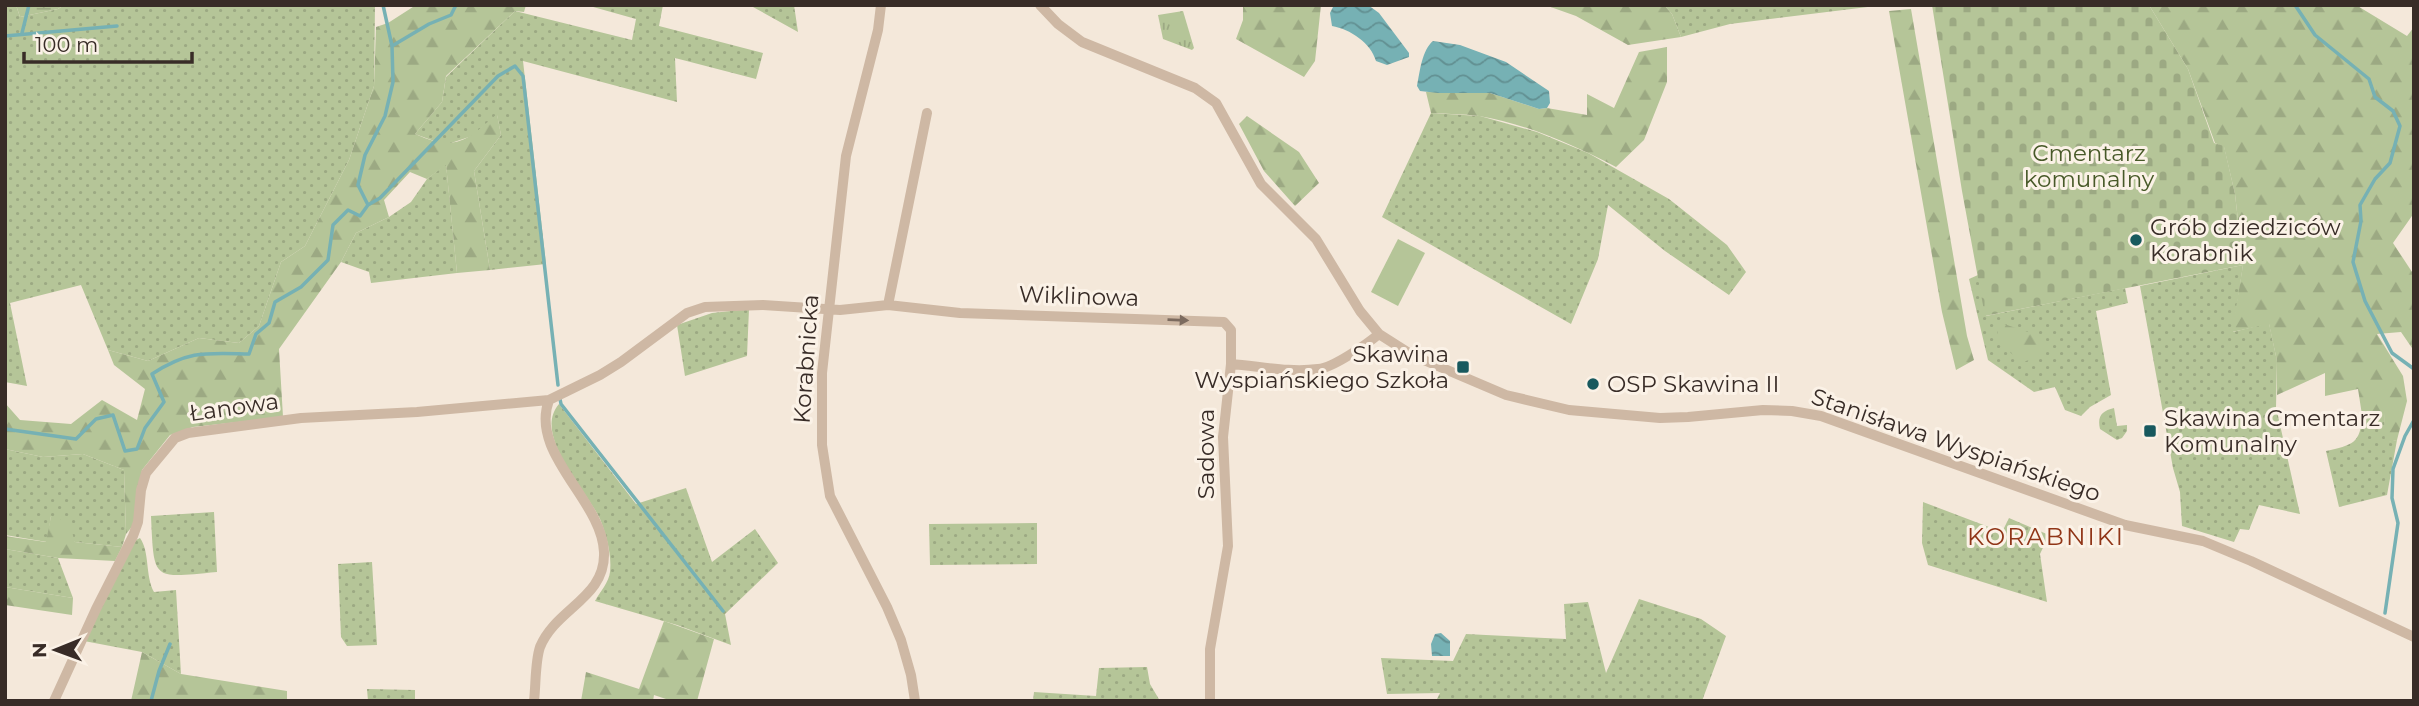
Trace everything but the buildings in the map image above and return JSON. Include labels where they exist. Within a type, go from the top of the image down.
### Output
[{"type":"street","name":"Korabnicka","points":[[881,5],[878,30],[846,156],[822,373],[821,445],[825,478],[836,510],[887,607],[901,640],[911,674],[915,701]]},
{"type":"street","name":"Stanisława Wyspiańskiego","points":[[1040,5],[1058,24],[1082,41],[1195,88],[1216,103],[1261,184],[1316,239],[1360,311],[1379,334],[1412,355],[1478,384],[1537,404],[1660,418],[1688,418],[1763,410],[1821,416],[2125,525],[2203,541],[2414,637]]},
{"type":"street","points":[[888,305],[927,113]]},
{"type":"street","name":"Łanowa","points":[[54,701],[133,536],[146,473],[175,438],[188,433],[301,418],[549,400],[576,389],[621,362],[687,313],[696,310],[734,305],[830,309]]},
{"type":"street","name":"Wiklinowa","points":[[830,309],[888,305],[960,313],[1224,322],[1231,331],[1231,364]]},
{"type":"street","points":[[1231,364],[1295,370],[1321,369],[1367,345],[1379,334]]},
{"type":"street","name":"Sadowa","points":[[1210,701],[1210,649],[1228,545],[1223,437],[1231,364]]},
{"type":"street","points":[[534,701],[540,648],[555,622],[597,585],[603,571],[604,550],[600,530],[551,444],[544,420],[549,400]]},
{"type":"green space","points":[[5,5],[16,5],[20,17],[58,9],[64,5],[375,5],[374,86],[349,160],[305,246],[281,262],[259,326],[239,343],[199,338],[148,361],[108,350],[81,285],[10,303],[27,386],[5,382]]},
{"type":"green space","points":[[16,5],[64,5],[58,9],[20,17]]},
{"type":"green space","points":[[416,5],[526,5],[524,12],[515,11],[446,76],[442,102],[415,134],[441,142],[460,141],[497,114],[501,135],[474,171],[490,270],[457,273],[446,165],[427,179],[410,172],[384,200],[389,217],[356,233],[341,262],[279,349],[283,417],[193,427],[170,435],[142,470],[135,523],[126,534],[124,470],[83,454],[43,457],[5,449],[5,403],[20,420],[71,424],[102,400],[137,420],[145,389],[114,365],[108,350],[148,361],[199,338],[239,343],[259,326],[281,262],[305,246],[349,160],[374,86],[376,27],[388,23]]},
{"type":"green space","points":[[586,5],[663,5],[659,26],[763,53],[756,79],[675,58],[677,102],[523,61],[546,264],[490,270],[474,171],[501,135],[497,115],[472,136],[445,145],[415,134],[442,102],[446,77],[515,11],[632,40],[636,19]]},
{"type":"green space","points":[[794,5],[798,32],[753,7]]},
{"type":"green space","points":[[1243,5],[1321,5],[1315,61],[1304,77],[1236,39],[1243,20]]},
{"type":"green space","points":[[1545,5],[1664,5],[1672,14],[1681,37],[1628,45],[1576,16]]},
{"type":"green space","points":[[1664,5],[1884,5],[1730,24],[1681,37],[1672,14]]},
{"type":"green space","name":"Cmentarz komunalny","points":[[1932,5],[2149,5],[2188,69],[2214,143],[2224,146],[2235,194],[2243,265],[1985,316]]},
{"type":"green space","points":[[2149,5],[2356,5],[2407,36],[2414,27],[2414,213],[2393,243],[2414,275],[2414,351],[2401,332],[2377,334],[2403,376],[2407,401],[2397,440],[2385,443],[2384,413],[2362,415],[2358,389],[2325,396],[2325,373],[2277,395],[2277,361],[2269,324],[2232,332],[2243,265],[2235,194],[2224,147],[2215,143],[2188,69]]},
{"type":"green space","points":[[1911,9],[1967,336],[1974,360],[1956,370],[1942,312],[1889,11]]},
{"type":"green space","points":[[1183,11],[1194,48],[1192,50],[1163,39],[1158,15]]},
{"type":"green space","points":[[1667,47],[1667,82],[1644,140],[1616,167],[1567,143],[1515,124],[1479,116],[1431,113],[1426,92],[1490,93],[1539,109],[1587,115],[1587,94],[1614,108],[1639,52]]},
{"type":"green space","points":[[1431,113],[1480,116],[1537,132],[1588,153],[1669,199],[1727,245],[1746,272],[1729,295],[1665,251],[1608,205],[1598,259],[1571,324],[1382,217]]},
{"type":"green space","points":[[1247,116],[1299,152],[1319,183],[1295,206],[1264,171],[1239,124]]},
{"type":"green space","points":[[446,164],[457,273],[371,283],[369,272],[341,262],[356,233],[389,217],[411,202],[427,179]]},
{"type":"green space","points":[[1398,239],[1425,253],[1398,306],[1371,292]]},
{"type":"green space","points":[[2243,265],[2233,332],[2269,323],[2277,361],[2276,407],[2300,514],[2259,505],[2249,530],[2240,529],[2234,542],[2182,526],[2180,492],[2173,468],[2140,286]]},
{"type":"green space","points":[[1978,275],[1986,316],[2125,288],[2128,303],[2096,311],[2111,395],[2090,407],[2081,416],[2065,410],[2055,387],[2034,392],[1988,360],[1969,279]]},
{"type":"green space","points":[[749,309],[747,356],[685,376],[677,325],[712,313]]},
{"type":"green space","points":[[1998,322],[2043,337],[2043,355],[2023,362],[1997,343]]},
{"type":"green space","points":[[559,404],[636,504],[686,488],[712,562],[755,529],[778,563],[725,614],[731,645],[677,625],[595,601],[609,576],[609,552],[600,519],[556,446],[552,417]]},
{"type":"green space","points":[[2114,408],[2117,426],[2127,425],[2127,431],[2117,440],[2100,429],[2099,424],[2101,415]]},
{"type":"green space","points":[[2384,412],[2386,442],[2397,440],[2387,495],[2339,507],[2326,451],[2349,445],[2357,438],[2362,415]]},
{"type":"green space","points":[[5,449],[43,457],[83,454],[124,470],[126,534],[122,547],[75,542],[51,516],[47,542],[5,535]]},
{"type":"green space","points":[[1923,502],[2002,532],[2009,518],[2049,535],[2040,554],[2047,602],[1928,565],[1922,543]]},
{"type":"green space","points":[[214,512],[217,572],[180,575],[161,571],[153,553],[151,516]]},
{"type":"green space","points":[[51,516],[69,523],[75,542],[122,547],[115,561],[58,558],[5,549],[5,536],[46,542]]},
{"type":"green space","points":[[1037,523],[1037,564],[930,565],[929,524]]},
{"type":"green space","points":[[140,538],[154,592],[176,590],[181,674],[142,652],[84,641],[134,541]]},
{"type":"green space","points":[[5,549],[58,558],[73,598],[5,587]]},
{"type":"green space","points":[[372,562],[377,645],[347,646],[341,637],[338,564]]},
{"type":"green space","points":[[5,587],[73,598],[72,615],[5,605]]},
{"type":"green space","points":[[1639,599],[1701,619],[1726,636],[1702,701],[1436,701],[1440,693],[1387,694],[1381,658],[1453,661],[1466,634],[1566,639],[1564,604],[1588,602],[1606,673]]},
{"type":"green space","points":[[664,621],[714,639],[697,701],[672,701],[654,695],[653,701],[581,701],[586,672],[639,689]]},
{"type":"green space","points":[[142,652],[181,674],[287,691],[287,701],[131,701]]},
{"type":"green space","points":[[1147,667],[1150,684],[1160,701],[1033,701],[1034,692],[1096,696],[1099,668]]},
{"type":"green space","points":[[367,689],[415,690],[415,701],[368,701]]},
{"type":"water","points":[[1334,5],[1368,5],[1379,13],[1409,53],[1409,57],[1387,65],[1376,61],[1370,48],[1359,38],[1332,26],[1330,13]]},
{"type":"water","points":[[1433,41],[1460,45],[1506,62],[1549,91],[1550,103],[1547,108],[1539,109],[1490,93],[1420,91],[1417,86],[1422,61]]},
{"type":"water","points":[[1441,633],[1450,641],[1450,656],[1432,656],[1431,644],[1435,634]]},
{"type":"waterway","points":[[22,33],[29,5]]},
{"type":"waterway","points":[[383,5],[392,46]]},
{"type":"waterway","points":[[5,429],[76,439],[96,419],[113,415],[125,451],[137,449],[145,428],[164,402],[152,374],[188,357],[221,353],[249,354],[256,334],[269,323],[275,302],[301,287],[328,260],[333,225],[348,210],[360,216],[368,205],[358,185],[365,155],[385,116],[393,82],[392,46],[429,24],[451,15],[456,5]]},
{"type":"waterway","points":[[2295,5],[2315,35],[2369,79],[2375,97],[2393,111],[2400,126],[2390,163],[2375,179],[2360,205],[2361,221],[2353,262],[2365,301],[2392,353],[2414,369]]},
{"type":"waterway","points":[[5,36],[117,26]]},
{"type":"waterway","points":[[368,205],[380,198],[498,76],[515,66],[523,76],[558,385]]},
{"type":"waterway","points":[[560,399],[561,404],[723,611]]},
{"type":"waterway","points":[[2385,613],[2398,523],[2392,498],[2393,469],[2414,420]]},
{"type":"waterway","points":[[151,701],[170,644]]},
{"type":"place","name":"Grób dziedziców Korabnik","points":[[2136,240]]},
{"type":"place","name":"Skawina Wyspiańskiego Szkoła","points":[[1463,367]]},
{"type":"place","name":"OSP Skawina II","points":[[1593,384]]},
{"type":"place","name":"Skawina Cmentarz Komunalny","points":[[2150,431]]},
{"type":"district","name":"KORABNIKI","points":[[2046,536]]}]
